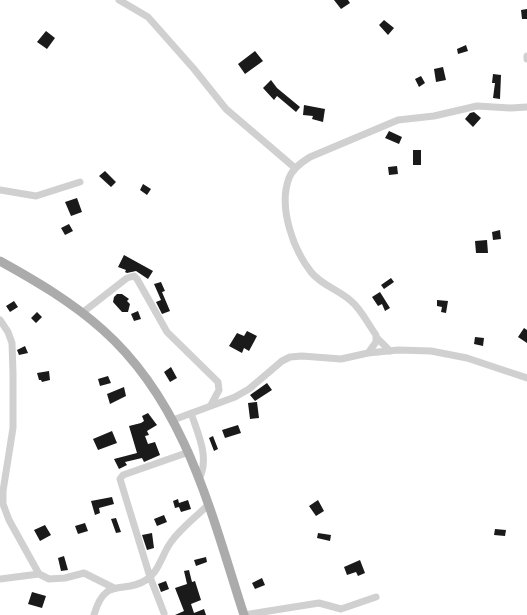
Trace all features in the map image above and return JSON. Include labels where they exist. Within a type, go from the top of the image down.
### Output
[{"type":"main road","points":[[0,261],[52,292],[102,329],[133,361],[153,386],[173,420],[189,452],[244,615]]},
{"type":"street","points":[[119,0],[148,17],[194,69],[226,109],[295,168]]},
{"type":"street","points":[[390,351],[377,338],[351,301],[313,274],[301,257],[295,242],[286,206],[286,190],[289,178],[295,168],[310,157],[398,120],[434,116],[477,106],[511,108],[527,107]]},
{"type":"street","points":[[0,190],[36,196],[80,182]]},
{"type":"street","points":[[82,313],[127,278],[134,276],[167,332],[218,382],[218,390],[211,405]]},
{"type":"street","points":[[0,320],[8,332],[12,343],[13,428],[4,477],[3,504],[9,520],[30,561],[39,574],[49,579],[64,578],[84,573],[114,588]]},
{"type":"street","points":[[368,353],[377,338]]},
{"type":"street","points":[[173,420],[240,395],[290,357],[302,356],[341,359],[368,353],[390,351],[432,351],[449,354],[527,378]]},
{"type":"street","points":[[192,413],[201,443],[204,463],[199,479]]},
{"type":"street","points":[[164,613],[150,577],[120,479],[123,475],[189,452]]},
{"type":"street","points":[[94,615],[105,594],[114,588],[140,583],[150,577],[170,542],[208,505]]},
{"type":"street","points":[[0,579],[39,574]]},
{"type":"street","points":[[244,615],[319,603],[341,609],[376,597]]},
{"type":"building","points":[[334,0],[348,0],[350,3],[341,9]]},
{"type":"building","points":[[527,9],[527,19],[522,19],[521,10]]},
{"type":"building","points":[[384,20],[394,28],[388,35],[379,25]]},
{"type":"building","points":[[46,31],[55,38],[47,49],[37,42]]},
{"type":"building","points":[[466,45],[468,51],[458,54],[457,49]]},
{"type":"building","points":[[255,51],[263,61],[245,74],[238,64]]},
{"type":"building","points":[[443,67],[446,80],[436,82],[434,69]]},
{"type":"building","points":[[493,74],[501,75],[500,99],[493,98],[495,83],[492,83]]},
{"type":"building","points":[[421,76],[425,83],[419,87],[415,79]]},
{"type":"building","points":[[271,80],[277,88],[300,107],[296,112],[277,96],[274,100],[263,88]]},
{"type":"building","points":[[304,105],[325,109],[323,122],[312,119],[313,116],[303,115]]},
{"type":"building","points":[[474,112],[481,118],[473,127],[465,119],[470,113]]},
{"type":"building","points":[[389,131],[402,137],[399,144],[385,138]]},
{"type":"building","points":[[413,150],[421,150],[421,165],[413,165]]},
{"type":"building","points":[[397,166],[398,174],[389,175],[388,167]]},
{"type":"building","points":[[105,171],[116,182],[111,187],[99,176]]},
{"type":"building","points":[[143,184],[151,189],[147,195],[140,190]]},
{"type":"building","points":[[77,198],[82,212],[71,216],[65,202]]},
{"type":"building","points":[[69,224],[73,231],[65,235],[61,228]]},
{"type":"building","points":[[500,230],[501,239],[493,240],[492,232]]},
{"type":"building","points":[[487,240],[488,253],[476,253],[475,241]]},
{"type":"building","points":[[124,255],[153,271],[148,279],[136,271],[127,273],[125,272],[126,270],[118,267]]},
{"type":"building","points":[[391,278],[394,282],[384,289],[381,285]]},
{"type":"building","points":[[161,282],[165,291],[162,292],[170,311],[162,314],[156,302],[161,300],[154,284]]},
{"type":"building","points":[[380,292],[390,308],[385,311],[382,304],[378,306],[372,297]]},
{"type":"building","points":[[117,294],[122,294],[129,299],[127,301],[130,304],[128,312],[122,312],[113,302],[114,297]]},
{"type":"building","points":[[437,300],[448,301],[446,313],[441,312],[442,307],[437,306]]},
{"type":"building","points":[[14,301],[18,307],[10,312],[6,306]]},
{"type":"building","points":[[138,311],[141,319],[134,321],[131,314]]},
{"type":"building","points":[[37,312],[42,317],[36,323],[31,318]]},
{"type":"building","points":[[524,328],[527,330],[527,343],[518,337]]},
{"type":"building","points":[[247,331],[257,336],[249,351],[244,348],[242,353],[229,346],[237,333],[244,336]]},
{"type":"building","points":[[475,337],[484,338],[483,346],[474,344]]},
{"type":"building","points":[[25,346],[28,353],[19,355],[17,350]]},
{"type":"building","points":[[171,367],[177,378],[170,382],[164,372]]},
{"type":"building","points":[[49,371],[50,380],[42,382],[39,380],[37,373]]},
{"type":"building","points":[[108,376],[111,383],[100,386],[98,379]]},
{"type":"building","points":[[267,383],[272,390],[255,401],[250,395]]},
{"type":"building","points":[[124,387],[126,396],[110,404],[107,394]]},
{"type":"building","points":[[257,402],[259,418],[250,419],[248,403]]},
{"type":"building","points":[[148,413],[157,425],[147,431],[149,435],[145,436],[148,444],[155,442],[160,455],[144,462],[142,458],[125,462],[127,465],[119,469],[114,459],[137,453],[129,426],[144,421],[142,416]]},
{"type":"building","points":[[238,425],[241,433],[225,438],[222,430]]},
{"type":"building","points":[[112,431],[117,443],[98,450],[93,439]]},
{"type":"building","points":[[213,436],[218,449],[214,451],[209,438]]},
{"type":"building","points":[[112,497],[114,504],[99,508],[100,513],[95,515],[91,501]]},
{"type":"building","points":[[178,499],[179,503],[188,500],[191,509],[181,512],[179,507],[175,508],[173,501]]},
{"type":"building","points":[[318,500],[324,511],[316,516],[309,506]]},
{"type":"building","points":[[164,515],[167,522],[157,526],[154,519]]},
{"type":"building","points":[[116,518],[121,532],[116,533],[111,519]]},
{"type":"building","points":[[85,523],[88,531],[78,534],[75,526]]},
{"type":"building","points":[[45,525],[51,535],[40,541],[34,530]]},
{"type":"building","points":[[495,529],[506,530],[505,536],[494,535]]},
{"type":"building","points":[[152,533],[154,548],[147,550],[142,535]]},
{"type":"building","points":[[318,533],[331,535],[330,541],[317,538]]},
{"type":"building","points":[[64,556],[68,570],[61,571],[58,558]]},
{"type":"building","points":[[206,557],[207,562],[196,566],[194,560]]},
{"type":"building","points":[[360,560],[365,573],[358,576],[356,572],[347,575],[344,567]]},
{"type":"building","points":[[189,570],[192,582],[195,581],[201,600],[191,604],[194,613],[204,609],[206,615],[175,615],[184,611],[175,588],[187,584],[184,571]]},
{"type":"building","points":[[262,578],[265,585],[255,589],[252,583]]},
{"type":"building","points":[[166,581],[169,589],[161,592],[158,584]]},
{"type":"building","points":[[32,592],[46,596],[42,608],[28,604]]}]
